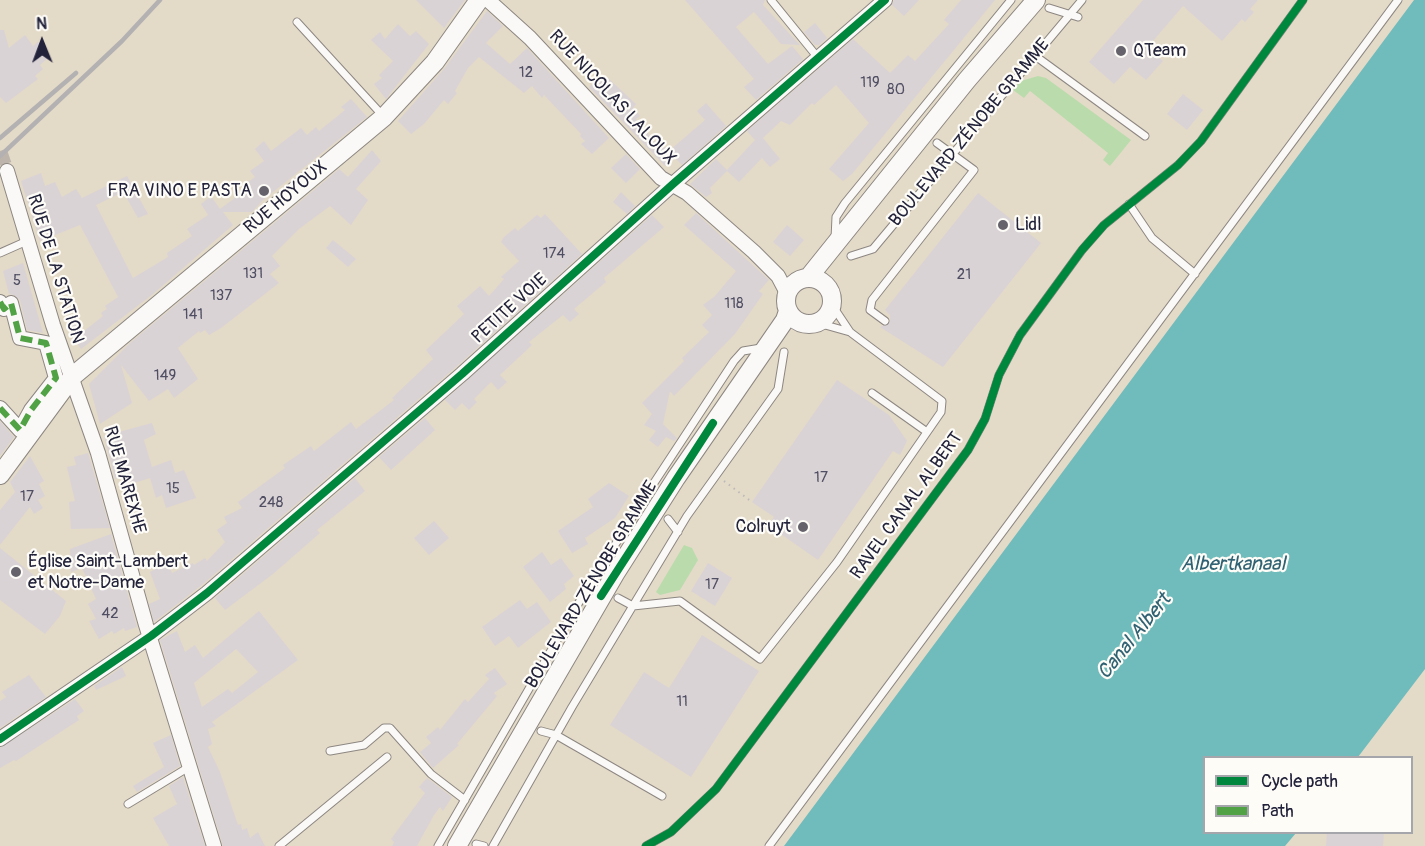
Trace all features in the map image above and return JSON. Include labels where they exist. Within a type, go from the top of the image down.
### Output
[{"type":"main road","name":"RUE HOYOUX","points":[[0,476],[73,376],[384,117],[435,62],[479,0]]},
{"type":"main road","name":"BOULEVARD ZÉNOBE GRAMME","points":[[457,846],[633,544],[785,320],[787,302],[797,281],[808,278],[967,80],[1042,4]]},
{"type":"main road","points":[[787,302],[796,320],[803,324],[818,323],[830,312],[832,305],[827,286],[821,281],[808,278]]},
{"type":"street","name":"RUE NICOLAS LALOUX","points":[[488,0],[531,38],[661,178],[687,193],[778,276],[787,302]]},
{"type":"street","name":"PETITE VOIE","points":[[0,739],[151,636],[207,593],[445,388],[673,184],[885,0]]},
{"type":"street","name":"RUE DE LA STATION","points":[[7,171],[52,325],[73,376]]},
{"type":"street","points":[[0,302],[4,309],[11,303],[21,338],[46,343],[56,378],[31,410],[20,430],[0,408]]},
{"type":"street","name":"RUE MAREXHE","points":[[73,376],[214,846]]},
{"type":"lane","points":[[771,0],[819,59]]},
{"type":"lane","points":[[836,244],[836,217],[845,203],[1011,0]]},
{"type":"lane","name":"BOULEVARD ZÉNOBE GRAMME","points":[[851,256],[873,249],[1082,0]]},
{"type":"lane","name":"RAVEL CANAL ALBERT","points":[[646,846],[671,831],[716,789],[968,450],[985,418],[999,375],[1020,335],[1082,250],[1104,225],[1178,165],[1201,141],[1303,0]]},
{"type":"lane","points":[[769,846],[1398,0]]},
{"type":"lane","points":[[1042,4],[1077,17]]},
{"type":"lane","points":[[297,22],[384,117]]},
{"type":"lane","points":[[1034,55],[1145,136]]},
{"type":"lane","points":[[885,321],[870,310],[872,300],[974,170],[937,143]]},
{"type":"lane","points":[[1129,204],[1152,238],[1195,274]]},
{"type":"lane","points":[[0,252],[27,241]]},
{"type":"lane","points":[[618,598],[633,606],[680,601],[711,621],[760,659],[837,562],[941,412],[942,401],[850,332],[832,305]]},
{"type":"lane","points":[[818,323],[850,332]]},
{"type":"lane","name":"BOULEVARD ZÉNOBE GRAMME","points":[[438,846],[578,604],[716,386],[742,351],[766,346]]},
{"type":"lane","points":[[493,846],[556,735],[678,531],[778,388],[784,352]]},
{"type":"lane","points":[[872,393],[927,432]]},
{"type":"lane","points":[[668,519],[678,531]]},
{"type":"lane","points":[[330,751],[364,745],[384,728],[390,728],[431,774],[465,800]]},
{"type":"lane","points":[[541,731],[556,735],[662,796]]},
{"type":"lane","points":[[279,846],[387,758]]},
{"type":"lane","points":[[128,804],[189,767]]},
{"type":"lane","points":[[476,844],[484,846]]},
{"type":"path","points":[[716,477],[752,502]]},
{"type":"green space","points":[[1038,76],[1046,78],[1131,140],[1110,166],[1103,160],[1108,153],[1030,91],[1024,98],[1013,90],[1021,81]]},
{"type":"green space","points":[[684,545],[692,548],[698,560],[680,590],[660,595],[656,592]]},
{"type":"water","name":"Albertkanaal","points":[[1414,0],[1425,0],[1425,669],[1359,756],[1203,756],[1203,834],[1295,834],[1285,846],[784,846]]},
{"type":"building","points":[[416,0],[465,0],[444,28]]},
{"type":"building","points":[[685,0],[765,0],[763,5],[800,45],[781,44],[754,12],[736,27],[768,64],[792,46],[803,59],[756,100],[744,87],[754,79]]},
{"type":"building","points":[[894,0],[919,0],[904,16],[892,5]]},
{"type":"building","points":[[961,0],[995,0],[852,174],[843,181],[829,169],[869,123],[836,85],[814,105],[812,103],[790,125],[781,121],[763,138],[780,159],[770,167],[762,158],[739,182],[727,171],[710,188],[712,193],[706,197],[690,184],[716,159],[727,170],[755,140],[747,131],[853,39],[890,73],[908,55],[915,61],[949,24],[944,20]]},
{"type":"building","points":[[1143,0],[1258,0],[1250,9],[1254,12],[1245,22],[1242,19],[1222,41],[1183,6],[1147,48],[1163,61],[1146,80],[1130,67],[1114,84],[1089,62]]},
{"type":"building","points":[[487,11],[503,26],[486,43],[510,64],[527,48],[609,138],[592,154],[581,144],[585,141],[580,136],[581,134],[544,95],[542,98],[532,86],[524,93],[479,57],[468,68],[455,91],[457,93],[448,104],[444,100],[424,124],[411,134],[398,121],[444,69]]},
{"type":"building","points":[[815,23],[827,38],[819,45],[815,45],[804,32]]},
{"type":"building","points":[[398,24],[410,36],[416,31],[429,44],[386,99],[374,84],[382,78],[379,75],[393,61],[371,40],[380,32],[385,39]]},
{"type":"building","points":[[0,30],[4,30],[9,48],[25,35],[33,46],[38,42],[50,56],[40,65],[43,69],[35,76],[38,79],[6,103],[0,97]]},
{"type":"building","points":[[599,77],[604,81],[607,77],[636,104],[633,108],[640,116],[636,119],[661,149],[664,146],[669,151],[705,120],[697,111],[706,103],[726,126],[682,165],[674,157],[665,166],[589,87]]},
{"type":"building","points":[[1183,94],[1203,110],[1187,130],[1167,114]]},
{"type":"building","points":[[351,99],[367,117],[263,200],[252,212],[223,212],[233,225],[153,294],[81,349],[66,327],[76,320],[84,331],[103,316],[101,313],[107,309],[105,306],[118,297],[80,225],[40,241],[21,181],[41,173],[45,186],[55,182],[62,197],[76,189],[82,198],[127,176],[148,214],[138,218],[123,192],[96,205],[133,278],[168,257],[167,253],[192,236],[187,229],[208,215],[201,204],[211,196],[220,209],[251,186],[248,182],[255,177],[250,171],[264,161],[255,149],[264,141],[271,151],[301,128],[307,135],[316,127],[319,131],[345,110],[341,107]]},
{"type":"building","points":[[372,150],[381,161],[356,189],[368,200],[351,225],[330,206],[299,229],[272,256],[280,266],[270,274],[279,283],[221,328],[209,335],[205,330],[200,333],[199,331],[178,348],[198,379],[174,398],[168,389],[149,401],[121,365],[132,403],[100,424],[89,384],[130,343],[339,169],[348,177]]},
{"type":"building","points":[[626,154],[640,169],[626,183],[611,168]]},
{"type":"building","points":[[621,192],[635,206],[627,214],[613,202]]},
{"type":"building","points":[[978,193],[1041,243],[943,367],[880,327],[890,322],[890,315],[885,310]]},
{"type":"building","points":[[696,213],[769,280],[759,291],[763,294],[735,334],[674,396],[670,391],[663,424],[677,438],[674,441],[666,437],[658,447],[649,440],[656,431],[644,425],[652,414],[642,403],[709,332],[702,325],[712,315],[703,305],[715,296],[736,271],[684,225]]},
{"type":"building","points":[[545,214],[582,254],[456,367],[203,584],[154,622],[149,604],[160,599],[150,572],[168,562],[172,573],[193,563],[194,565],[205,558],[207,561],[225,542],[217,530],[227,523],[224,517],[242,508],[238,502],[285,468],[283,465],[311,446],[314,451],[351,422],[356,429],[394,400],[392,398],[433,359],[426,350],[464,314],[457,306],[480,286],[489,296],[504,279],[501,277],[519,261],[501,242],[504,237],[515,228],[518,231],[537,215],[541,218]]},
{"type":"building","points":[[652,215],[664,227],[604,278],[606,282],[574,309],[579,314],[570,322],[563,315],[529,342],[532,345],[500,375],[507,382],[498,390],[491,382],[474,399],[477,402],[469,410],[462,403],[455,410],[445,400]]},
{"type":"building","points":[[787,225],[804,240],[790,256],[773,242]]},
{"type":"building","points":[[333,240],[356,259],[348,267],[326,248]]},
{"type":"building","points":[[23,263],[43,333],[27,330],[20,300],[9,294],[3,271]]},
{"type":"building","points":[[837,380],[889,415],[907,441],[900,455],[893,451],[818,560],[768,525],[774,517],[752,502]]},
{"type":"building","points":[[425,418],[435,430],[391,470],[379,457]]},
{"type":"building","points":[[0,421],[14,437],[0,456]]},
{"type":"building","points":[[152,423],[156,434],[144,440],[152,467],[171,460],[175,473],[184,470],[196,498],[166,508],[162,495],[156,498],[150,478],[131,484],[128,475],[115,479],[104,436]]},
{"type":"building","points":[[88,453],[110,528],[71,529],[69,502],[75,501],[67,467],[76,465],[74,457]]},
{"type":"building","points":[[30,456],[44,481],[39,484],[45,496],[38,500],[43,508],[34,514],[30,507],[0,545],[0,510],[15,492],[10,482]]},
{"type":"building","points":[[355,478],[365,491],[317,530],[320,533],[273,574],[225,610],[215,598]]},
{"type":"building","points":[[609,483],[629,496],[615,518],[585,538],[588,544],[572,553],[558,531],[593,507],[588,499]]},
{"type":"building","points":[[434,521],[449,538],[429,555],[414,538]]},
{"type":"building","points":[[111,534],[137,627],[125,631],[124,628],[114,634],[112,631],[99,639],[89,621],[96,619],[88,604],[96,599],[82,568],[71,572],[70,549]]},
{"type":"building","name":"Église Saint-Lambert et Notre-Dame","points":[[0,548],[66,601],[60,616],[45,634],[0,600]]},
{"type":"building","points":[[542,552],[551,565],[561,558],[574,576],[564,584],[566,589],[550,602],[523,567]]},
{"type":"building","points":[[708,563],[732,578],[715,606],[691,591]]},
{"type":"building","points":[[520,600],[527,609],[537,602],[551,622],[518,648],[509,636],[495,646],[482,627]]},
{"type":"building","points":[[259,611],[298,660],[212,722],[216,726],[208,729],[212,744],[208,747],[220,772],[238,825],[241,824],[242,830],[247,828],[250,838],[258,832],[265,846],[223,846],[160,640],[177,631],[185,652],[195,645],[203,658]],"holes":[[[236,649],[258,672],[232,693],[228,689],[202,707],[194,683]]]},
{"type":"building","points":[[702,635],[759,671],[691,777],[610,725],[644,672],[669,688]]},
{"type":"building","points":[[122,667],[126,676],[96,690],[94,686]]},
{"type":"building","points":[[495,668],[507,684],[494,693],[497,696],[457,744],[459,745],[433,768],[420,752],[431,743],[426,737],[438,727],[440,730],[465,699],[468,702],[489,679],[485,675]]},
{"type":"building","points":[[29,675],[46,697],[0,728],[0,701],[6,697],[2,692]]},
{"type":"building","points":[[75,699],[84,711],[77,716],[79,720],[16,761],[0,768],[0,748]]},
{"type":"building","points":[[171,735],[180,766],[137,792],[133,786],[164,767],[153,743]]},
{"type":"building","points":[[183,777],[205,846],[169,846],[153,818],[177,804],[169,786]]},
{"type":"building","points":[[427,778],[452,797],[443,811],[440,807],[434,815],[417,846],[392,846],[394,842],[391,839],[425,793],[419,787]]},
{"type":"building","points":[[1327,834],[1384,834],[1383,846],[1326,846]]},
{"type":"tunnel","points":[[0,151],[7,171]]},
{"type":"railway","points":[[0,156],[122,41],[160,0]]},
{"type":"railway","points":[[0,138],[76,73]]},
{"type":"marked path","points":[[0,302],[4,309],[11,303],[20,338],[46,343],[56,378],[31,410],[20,430],[0,408]]},
{"type":"cycle path","points":[[0,739],[151,636],[207,593],[462,374],[673,184],[885,0]]},
{"type":"cycle path","points":[[646,846],[671,832],[716,789],[968,450],[985,419],[999,375],[1020,335],[1082,250],[1104,225],[1178,165],[1201,141],[1303,0]]},
{"type":"cycle path","points":[[601,596],[713,423]]},
{"type":"place","name":"QTeam","points":[[1121,51]]},
{"type":"place","name":"FRA VINO E PASTA","points":[[264,191]]},
{"type":"place","name":"Lidl","points":[[1003,225]]},
{"type":"place","name":"Colruyt","points":[[803,527]]},
{"type":"place","name":"Église Saint-Lambert et Notre-Dame","points":[[16,572]]},
{"type":"water label","name":"Canal Albert","points":[[1135,637]]}]
